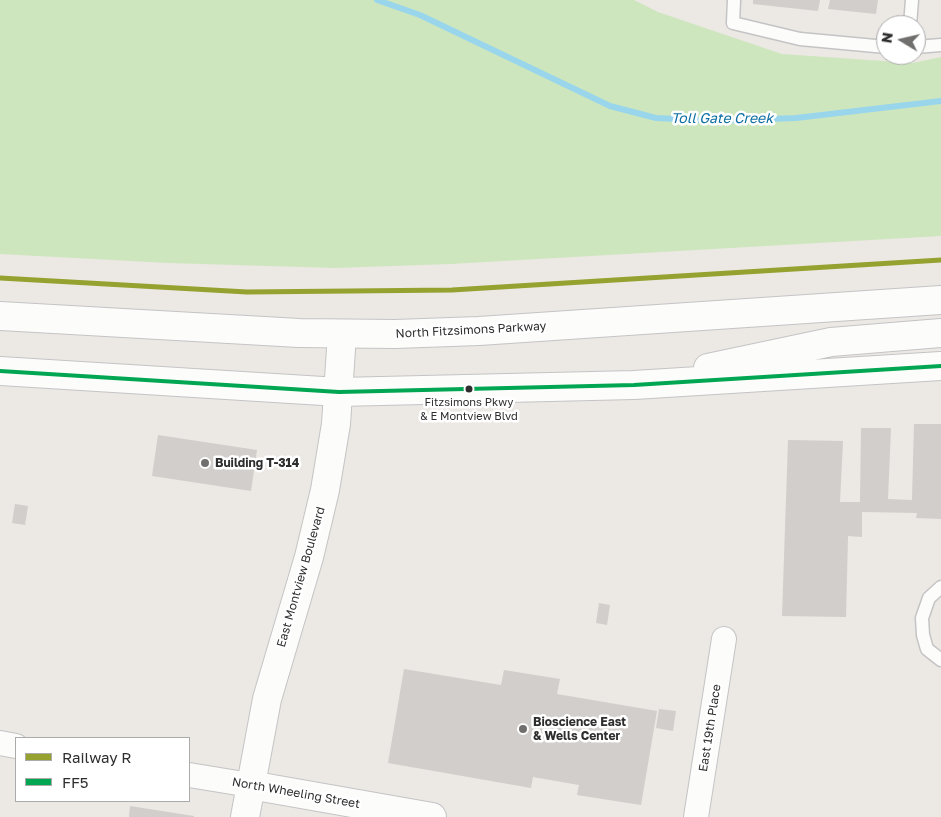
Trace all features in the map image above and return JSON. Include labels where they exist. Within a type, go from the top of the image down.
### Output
[{"type":"main road","name":"North Fitzsimons Parkway","points":[[0,316],[342,334],[478,331],[941,300]]},
{"type":"main road","points":[[634,385],[824,343],[941,333]]},
{"type":"main road","name":"East Montview Boulevard","points":[[245,817],[267,699],[309,556],[325,490],[339,392],[342,334]]},
{"type":"main road","points":[[0,371],[339,392],[634,385],[941,366]]},
{"type":"main road","name":"North Wheeling Street","points":[[250,785],[432,817]]},
{"type":"street","name":"East 19th Place","points":[[696,817],[724,639]]},
{"type":"street","points":[[0,743],[15,746]]},
{"type":"street","name":"North Wheeling Street","points":[[190,775],[250,785]]},
{"type":"lane","points":[[734,0],[732,23],[810,41],[876,46]]},
{"type":"lane","points":[[911,15],[912,0]]},
{"type":"lane","points":[[926,46],[941,45]]},
{"type":"lane","points":[[914,368],[941,375]]},
{"type":"lane","points":[[941,587],[928,598],[922,618],[923,636],[927,650],[941,660]]},
{"type":"green space","points":[[0,0],[634,0],[658,12],[782,54],[876,60],[876,65],[926,65],[926,60],[941,57],[941,236],[451,264],[335,268],[168,263],[0,254]]},
{"type":"building","points":[[753,0],[820,0],[818,11],[753,4]]},
{"type":"building","points":[[830,0],[878,0],[876,14],[828,9]]},
{"type":"building","points":[[914,424],[941,424],[941,519],[916,518],[917,513],[862,512],[862,537],[848,536],[846,617],[782,616],[788,440],[843,441],[840,502],[860,502],[861,428],[891,428],[888,499],[912,500]]},
{"type":"building","name":"Building T-314","points":[[158,435],[257,450],[251,491],[152,476]]},
{"type":"building","points":[[15,504],[28,506],[25,525],[12,523]]},
{"type":"building","points":[[599,603],[610,605],[607,625],[596,623]]},
{"type":"building","name":"Bioscience East & Wells Center","points":[[404,669],[501,685],[504,670],[560,679],[557,694],[657,711],[641,805],[577,795],[579,785],[533,777],[531,788],[388,763]]},
{"type":"building","points":[[659,709],[676,711],[673,731],[656,728]]},
{"type":"building","points":[[130,806],[194,816],[194,817],[129,817]]},
{"type":"waterway","name":"Toll Gate Creek","points":[[377,0],[420,15],[610,106],[656,118],[717,121],[796,118],[941,101]]},
{"type":"rail line","name":"R","points":[[0,278],[247,292],[452,290],[941,260]]},
{"type":"transit line","name":"FF5","points":[[0,371],[339,392],[634,385],[941,366]]},
{"type":"place","name":"Fitzsimons Pkwy & E Montview Blvd","points":[[469,389]]},
{"type":"place","name":"Building T-314","points":[[205,463]]},
{"type":"place","name":"Bioscience East & Wells Center","points":[[523,729]]}]
